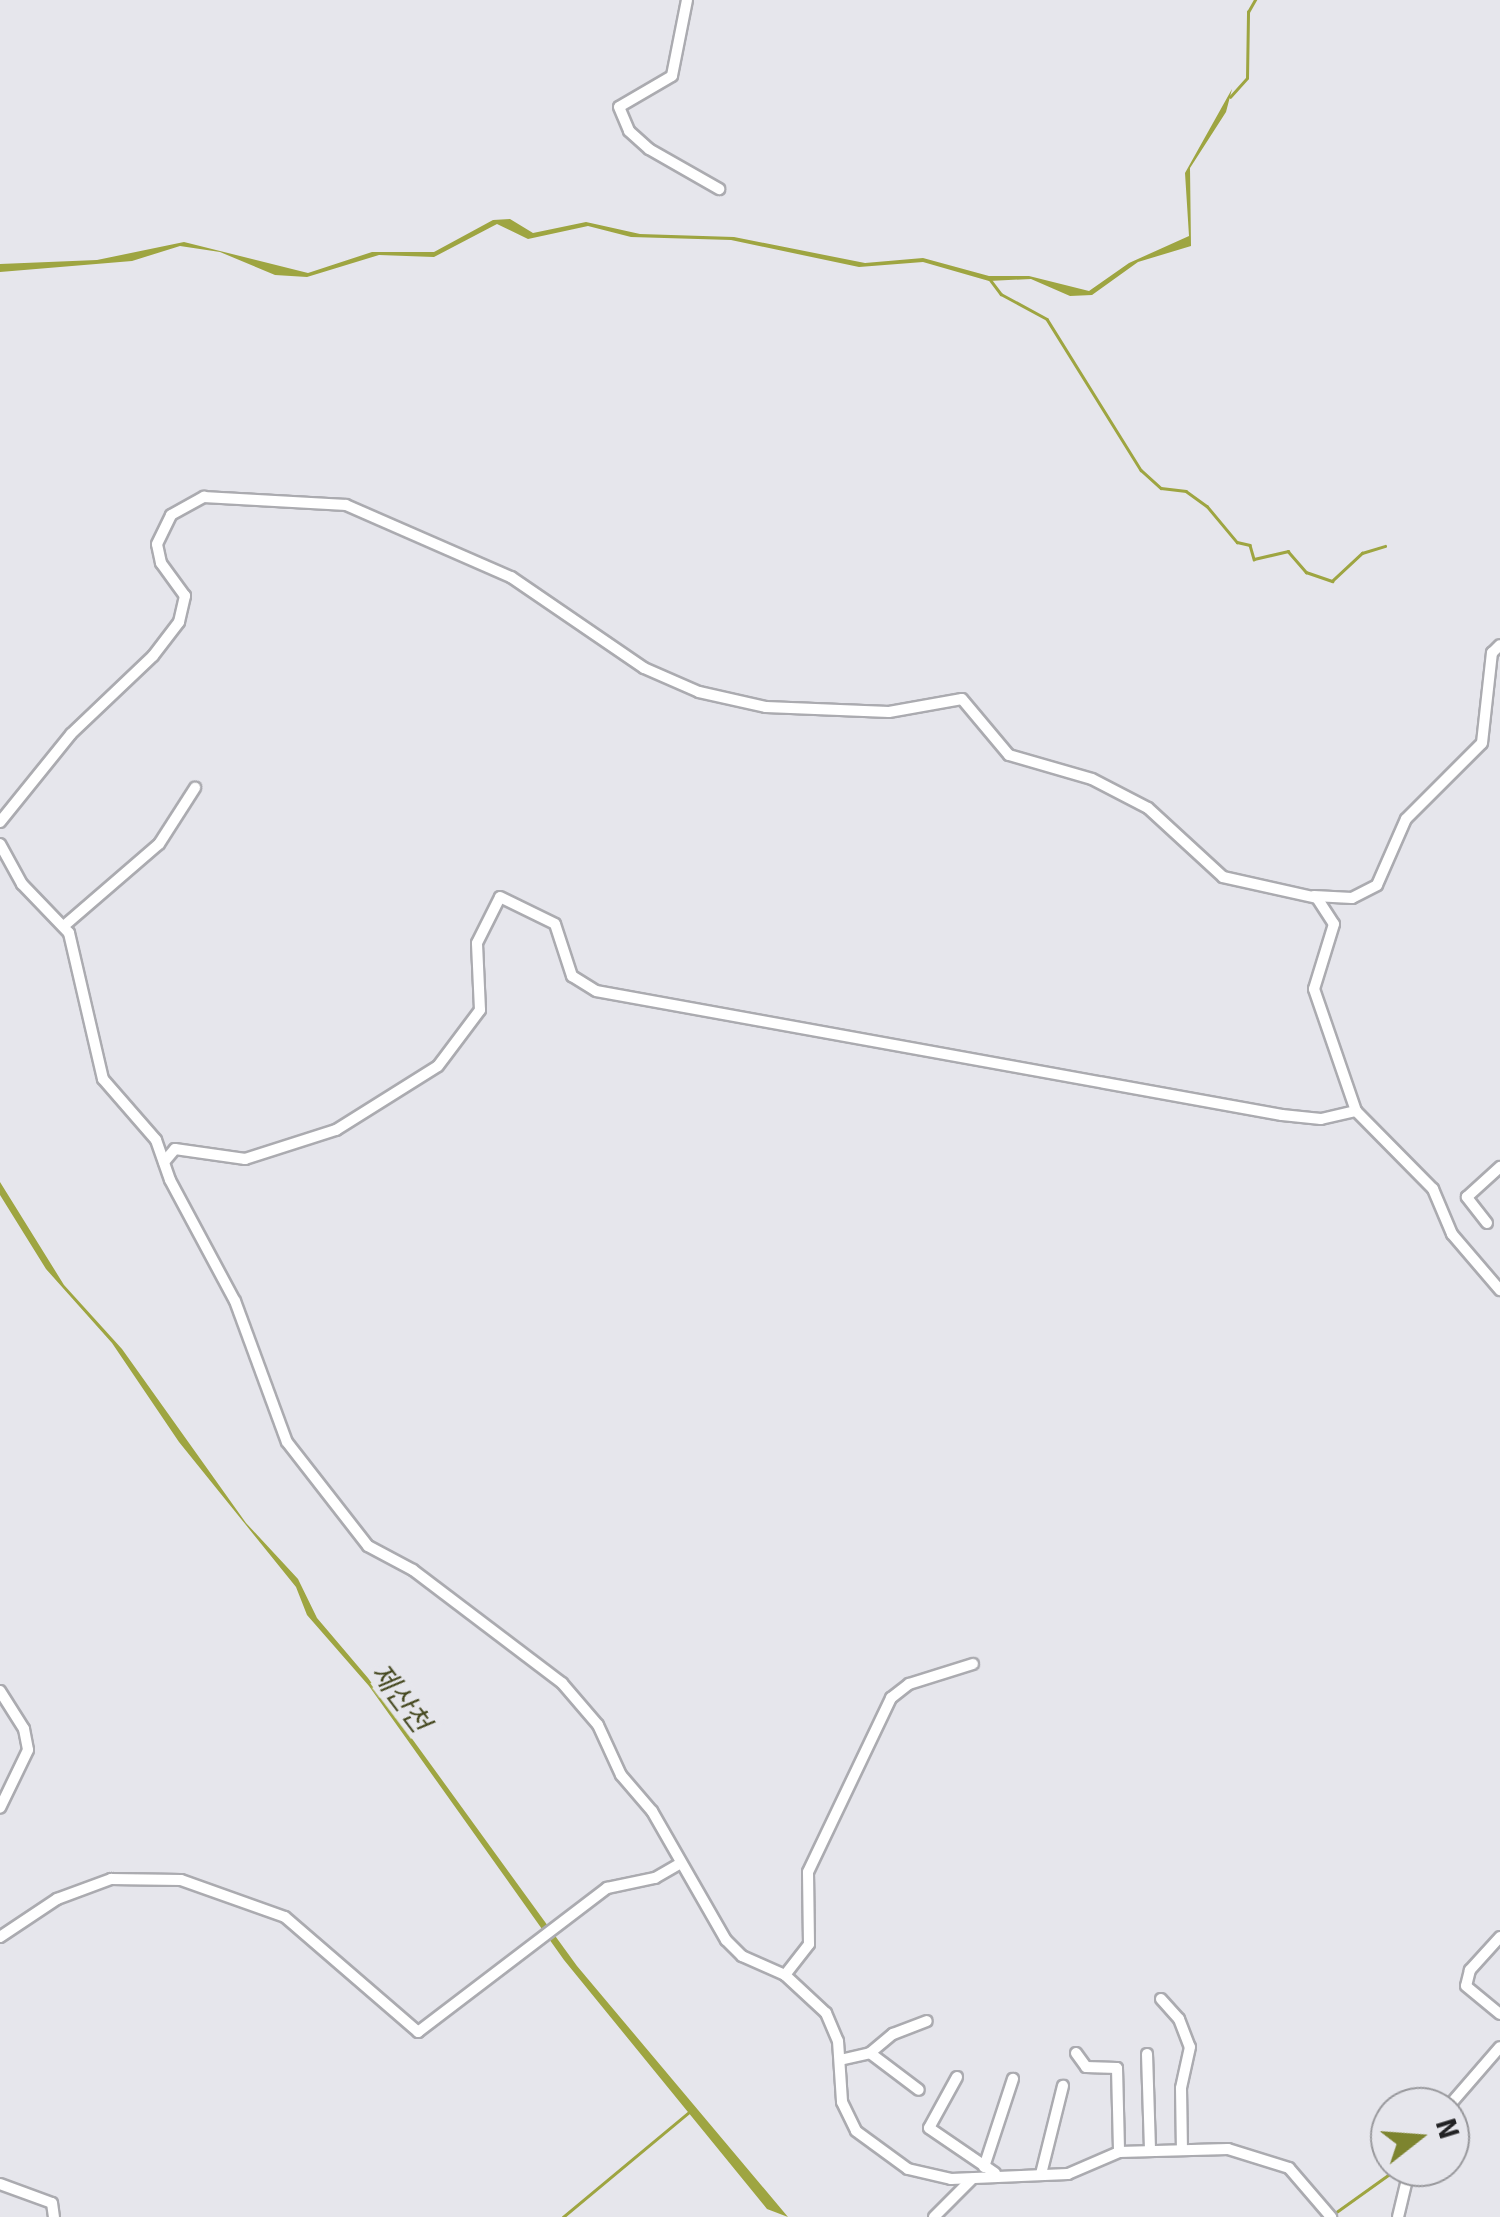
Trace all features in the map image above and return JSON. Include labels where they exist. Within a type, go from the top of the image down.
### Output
[{"type":"street","points":[[687,0],[672,76],[618,106],[630,132],[648,149],[719,189]]},
{"type":"street","points":[[0,822],[71,734],[153,656],[179,622],[185,596],[157,544],[172,515],[204,497],[333,502],[511,577],[654,675],[699,692],[766,707],[876,712],[962,699],[1009,755],[1092,780],[1148,808],[1222,877],[1314,896],[1352,898],[1378,886],[1406,820],[1482,743],[1492,653],[1500,645]]},
{"type":"street","points":[[65,926],[159,844],[195,788]]},
{"type":"street","points":[[0,844],[22,884],[65,926],[104,1079],[153,1135],[235,1301],[284,1438],[345,1522],[368,1546],[413,1570],[562,1683],[598,1725],[624,1782],[652,1810],[732,1947],[784,1975],[826,2013],[840,2060],[842,2102],[866,2140],[922,2174],[972,2179],[996,2174],[1076,2172],[1119,2152],[1228,2150],[1280,2163],[1331,2217]]},
{"type":"street","points":[[1314,896],[1334,924],[1314,989],[1356,1111],[1433,1189],[1452,1234],[1500,1290]]},
{"type":"street","points":[[164,1162],[174,1149],[245,1159],[336,1130],[438,1066],[480,1010],[477,943],[500,897],[556,924],[572,976],[596,992],[1282,1116],[1321,1118],[1356,1111]]},
{"type":"street","points":[[1487,1223],[1467,1197],[1500,1167]]},
{"type":"street","points":[[784,1975],[809,1944],[808,1872],[891,1698],[909,1684],[973,1664]]},
{"type":"street","points":[[0,1692],[24,1729],[28,1750],[0,1808]]},
{"type":"street","points":[[0,1937],[57,1899],[111,1879],[180,1880],[285,1917],[418,2032],[616,1882],[655,1878],[681,1863]]},
{"type":"street","points":[[1500,1937],[1470,1970],[1466,1986],[1500,2014]]},
{"type":"street","points":[[1161,1999],[1179,2019],[1190,2048],[1181,2088],[1182,2150]]},
{"type":"street","points":[[840,2060],[870,2053],[894,2034],[927,2021]]},
{"type":"street","points":[[1465,2087],[1500,2047]]},
{"type":"street","points":[[870,2053],[919,2090]]},
{"type":"street","points":[[1076,2053],[1086,2067],[1117,2068],[1119,2152]]},
{"type":"street","points":[[1148,2054],[1150,2149]]},
{"type":"street","points":[[957,2078],[929,2128],[996,2174]]},
{"type":"street","points":[[984,2167],[1013,2079]]},
{"type":"street","points":[[1041,2174],[1063,2086]]},
{"type":"street","points":[[934,2217],[972,2179]]},
{"type":"street","points":[[0,2184],[52,2203],[54,2217]]},
{"type":"street","points":[[1398,2217],[1405,2187]]},
{"type":"shaded area","points":[[1232,89],[1226,112],[1190,168],[1191,246],[1138,262],[1092,295],[1070,296],[1031,279],[989,281],[923,262],[859,267],[731,240],[631,237],[588,226],[528,239],[497,224],[434,257],[379,255],[307,277],[275,275],[220,252],[180,246],[132,261],[0,272],[0,264],[97,260],[184,242],[308,273],[372,252],[434,252],[493,220],[510,219],[533,233],[586,222],[640,234],[734,237],[865,263],[923,258],[989,276],[1029,276],[1089,291],[1129,263],[1189,236],[1185,173]]},
{"type":"shaded area","points":[[0,1182],[64,1285],[122,1349],[246,1523],[298,1579],[317,1618],[368,1678],[577,1966],[788,2217],[767,2209],[564,1960],[369,1686],[307,1615],[296,1587],[179,1442],[112,1343],[46,1269],[0,1195]]},
{"type":"waterway","points":[[1230,97],[1247,78],[1248,12],[1255,0]]},
{"type":"waterway","points":[[989,278],[1001,294],[1047,319],[1141,470],[1161,488],[1186,491],[1207,506],[1237,542],[1250,545],[1254,559],[1288,551],[1306,572],[1332,581],[1362,553],[1385,546]]},
{"type":"waterway","points":[[563,2217],[688,2113]]},
{"type":"waterway","points":[[1335,2213],[1371,2187]]},
{"type":"water label","name":"제산천","points":[[400,1698]]}]
